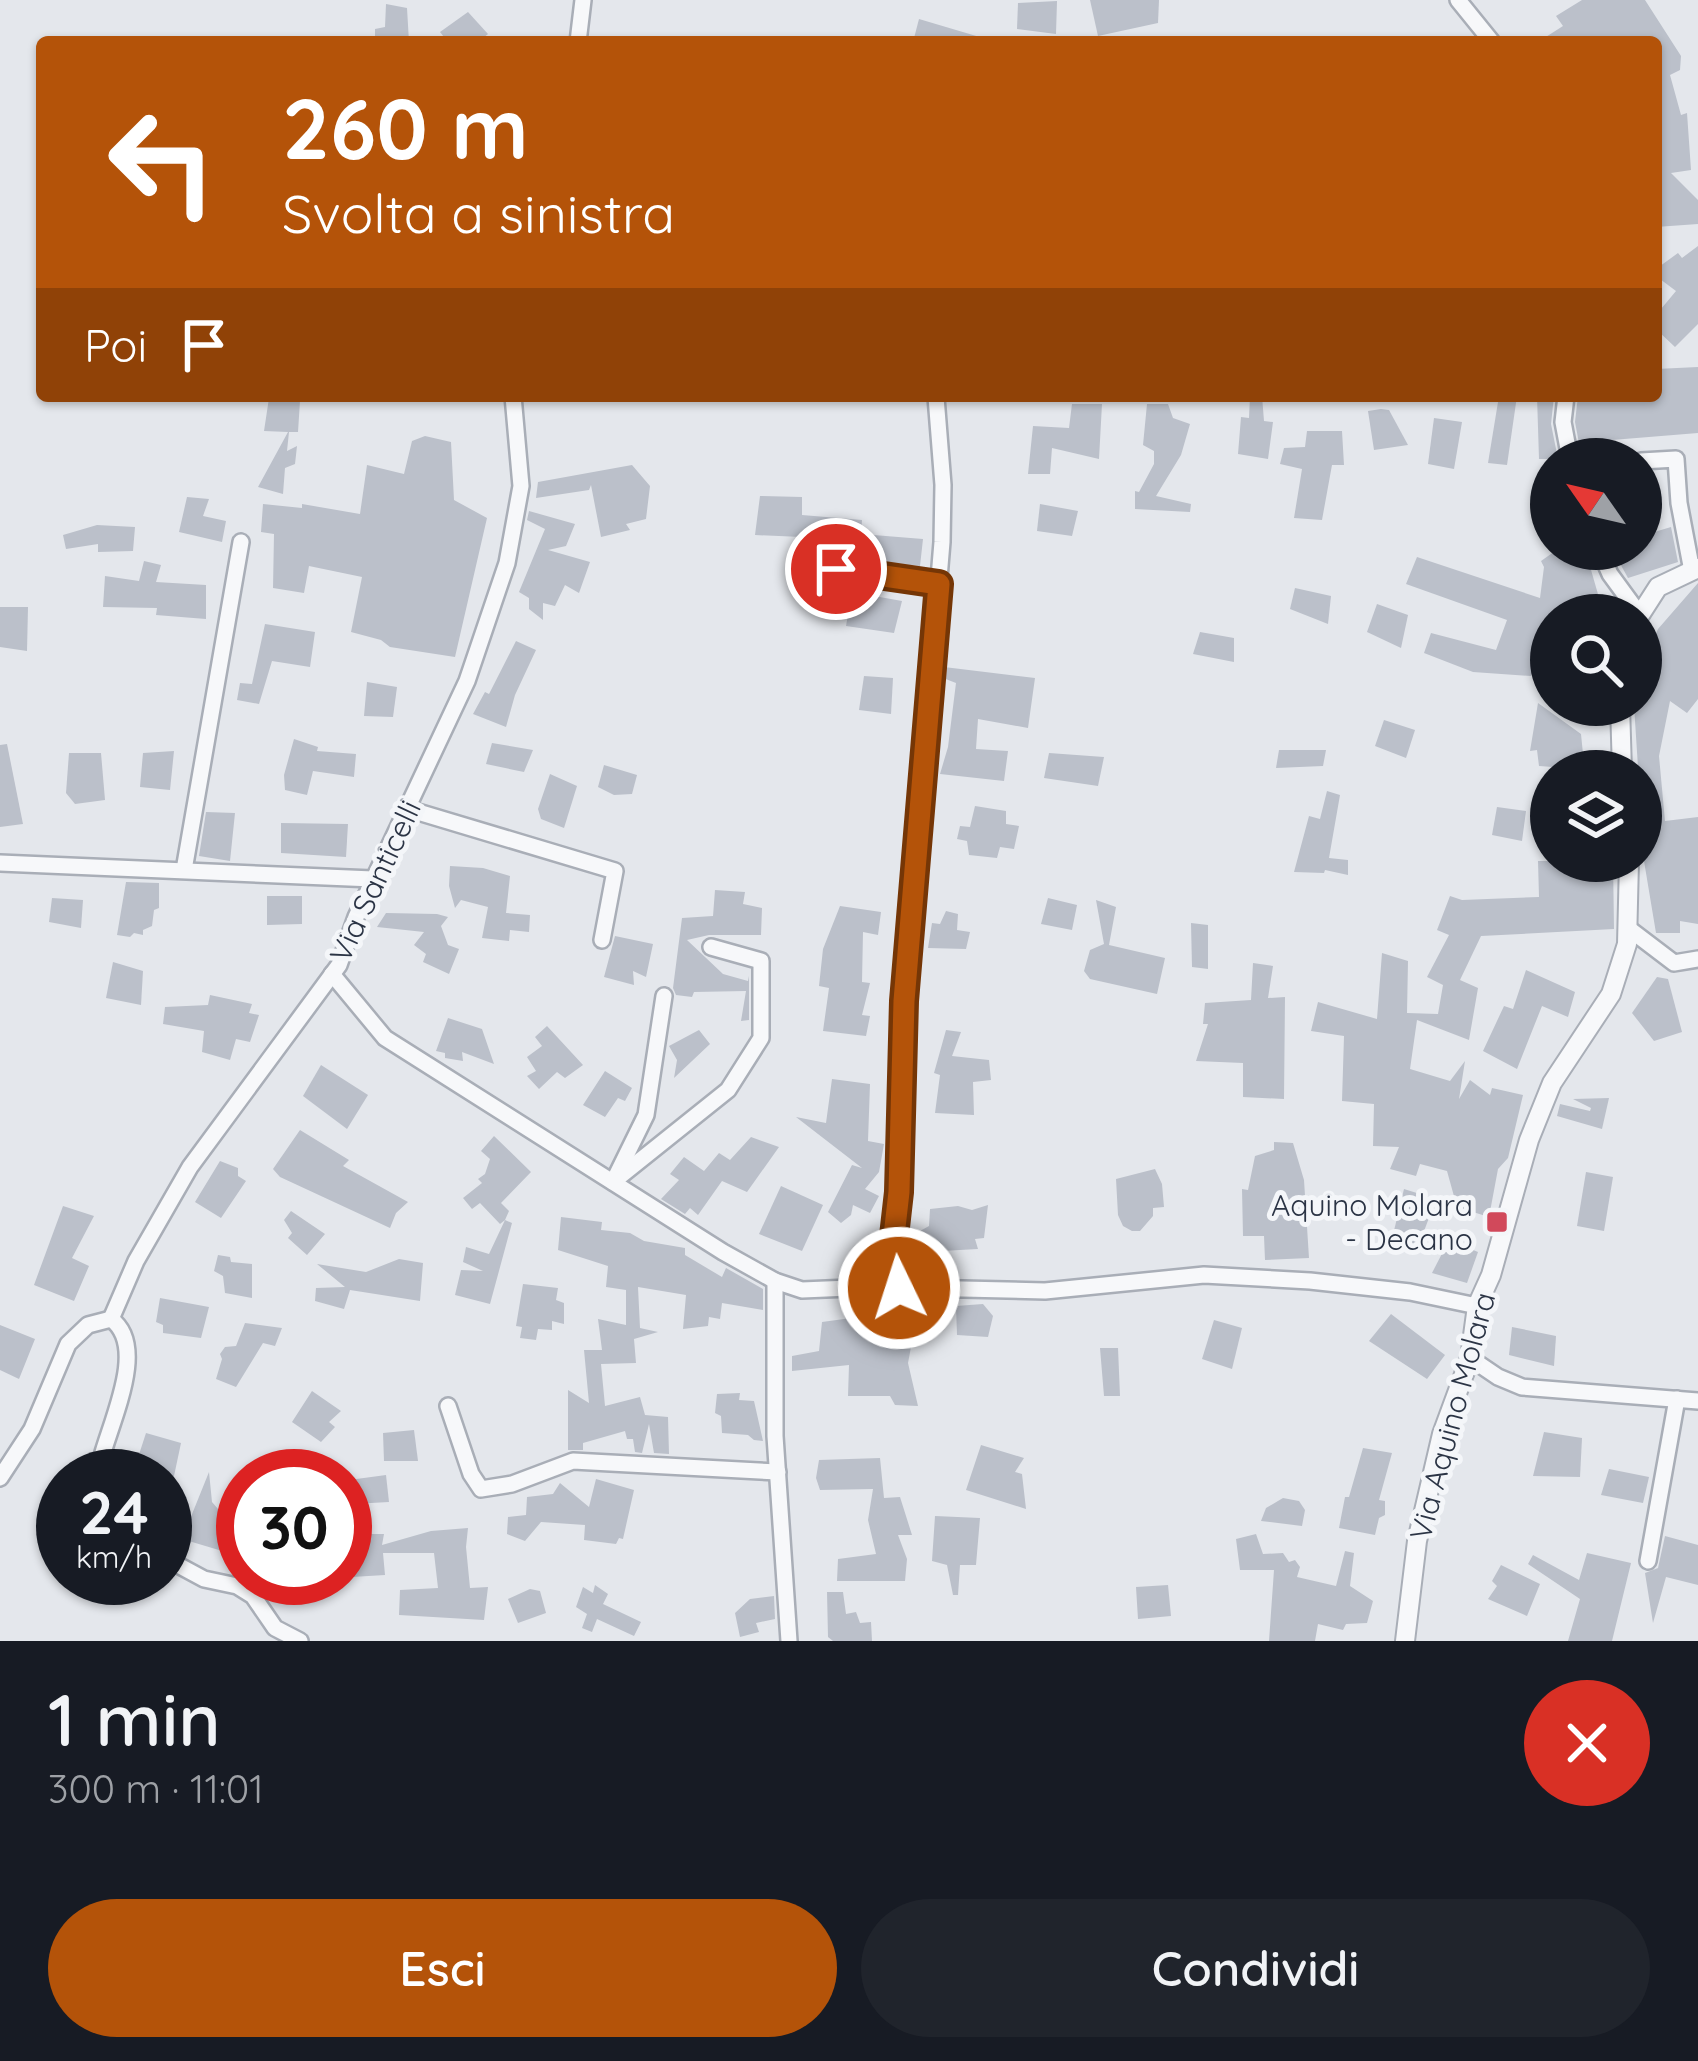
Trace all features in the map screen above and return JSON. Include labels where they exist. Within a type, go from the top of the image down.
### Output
[{"type":"street","points":[[579,36],[583,0]]},
{"type":"street","points":[[1457,0],[1487,36]]},
{"type":"street","name":"Via Santicelli","points":[[111,1319],[136,1261],[190,1167],[339,965],[373,880],[467,681],[507,563],[521,486],[514,402]]},
{"type":"street","points":[[899,1288],[894,1236],[904,1001],[939,584],[943,484],[936,402]]},
{"type":"street","points":[[1565,402],[1566,438]]},
{"type":"street","points":[[1654,594],[1658,587],[1695,569],[1679,503],[1676,459],[1662,460]]},
{"type":"street","points":[[184,870],[241,542]]},
{"type":"street","points":[[836,569],[939,584]]},
{"type":"street","points":[[408,808],[615,871],[602,940]]},
{"type":"street","points":[[0,863],[373,880]]},
{"type":"street","name":"Via Aquino Molara","points":[[1405,1641],[1427,1498],[1442,1434],[1470,1358],[1477,1306],[1552,1082],[1611,994],[1628,928],[1629,882]]},
{"type":"street","points":[[1628,928],[1674,964],[1698,959]]},
{"type":"street","points":[[613,1182],[728,1090],[761,1038],[761,961],[711,946]]},
{"type":"street","points":[[332,974],[385,1038],[775,1281],[802,1290],[1045,1291],[1204,1275],[1410,1292],[1477,1306]]},
{"type":"street","points":[[613,1182],[646,1115],[664,996]]},
{"type":"street","points":[[775,1281],[775,1436],[789,1641]]},
{"type":"street","points":[[0,1478],[32,1429],[68,1344],[88,1325],[111,1319],[123,1330],[128,1354],[104,1449]]},
{"type":"street","points":[[1470,1358],[1522,1387],[1698,1401]]},
{"type":"street","points":[[1648,1562],[1677,1399]]},
{"type":"street","points":[[448,1406],[471,1474],[482,1489],[494,1490],[573,1461],[778,1472]]},
{"type":"street","points":[[192,1573],[253,1595],[274,1628],[308,1640]]},
{"type":"building","points":[[1090,0],[1159,0],[1158,23],[1098,36]]},
{"type":"building","points":[[1582,0],[1645,0],[1681,56],[1680,70],[1670,75],[1681,115],[1687,113],[1691,170],[1671,173],[1698,200],[1698,224],[1662,227],[1662,36],[1547,36],[1563,26],[1556,16]]},
{"type":"building","points":[[1057,1],[1056,34],[1017,29],[1018,3]]},
{"type":"building","points":[[386,4],[407,8],[409,36],[375,36],[375,29],[385,27]]},
{"type":"building","points":[[468,12],[488,34],[443,36],[440,32]]},
{"type":"building","points":[[919,19],[976,36],[915,36]]},
{"type":"building","points":[[1698,246],[1698,324],[1675,347],[1662,335],[1662,308],[1676,291],[1662,280],[1662,265],[1678,253],[1682,258]]},
{"type":"building","points":[[1698,367],[1698,433],[1578,438],[1577,402],[1662,402],[1662,369]]},
{"type":"building","points":[[268,402],[300,402],[298,432],[289,432],[287,451],[297,446],[295,464],[285,468],[283,494],[258,487],[288,432],[264,431]]},
{"type":"building","points":[[1250,402],[1262,402],[1264,421],[1273,422],[1268,459],[1238,454],[1241,417],[1249,418]]},
{"type":"building","points":[[1498,402],[1516,402],[1507,465],[1488,463]]},
{"type":"building","points":[[1537,402],[1553,402],[1554,438],[1538,438]]},
{"type":"building","points":[[1072,404],[1102,404],[1099,459],[1052,448],[1050,474],[1028,474],[1033,426],[1069,428]]},
{"type":"building","points":[[1147,404],[1168,404],[1173,418],[1190,424],[1181,455],[1156,496],[1191,504],[1190,512],[1135,509],[1135,491],[1139,492],[1154,464],[1154,451],[1143,445]]},
{"type":"building","points":[[1389,410],[1408,445],[1374,450],[1368,411]]},
{"type":"building","points":[[1434,418],[1462,422],[1454,469],[1428,464]]},
{"type":"building","points":[[1307,431],[1342,431],[1344,465],[1332,465],[1322,520],[1294,518],[1302,469],[1280,464],[1284,448],[1305,447]]},
{"type":"building","points":[[425,436],[451,442],[454,500],[487,518],[455,657],[390,647],[351,632],[362,577],[309,566],[304,593],[273,588],[274,534],[261,532],[263,504],[302,508],[302,504],[360,514],[367,465],[404,474],[412,441]]},
{"type":"building","points":[[632,465],[650,486],[646,519],[626,524],[630,530],[601,537],[591,485],[589,490],[536,498],[538,482]]},
{"type":"building","points":[[760,496],[802,497],[802,515],[862,520],[861,534],[923,539],[920,566],[882,563],[883,548],[823,551],[824,538],[755,535]]},
{"type":"building","points":[[187,497],[209,499],[203,516],[226,521],[222,542],[179,532]]},
{"type":"building","points":[[1040,504],[1078,511],[1072,536],[1037,531]]},
{"type":"building","points":[[529,511],[575,524],[566,546],[548,550],[590,562],[579,593],[565,585],[555,606],[543,603],[543,620],[529,609],[529,598],[519,592],[545,529],[527,520]]},
{"type":"building","points":[[97,525],[135,527],[133,551],[98,552],[98,544],[66,549],[63,535]]},
{"type":"building","points":[[1671,527],[1678,562],[1662,567],[1662,530]]},
{"type":"building","points":[[1417,557],[1530,595],[1530,676],[1473,672],[1424,653],[1431,633],[1496,650],[1507,620],[1406,584]]},
{"type":"building","points":[[144,561],[161,565],[156,582],[206,585],[206,619],[156,615],[157,608],[103,607],[105,576],[139,581]]},
{"type":"building","points":[[1544,570],[1591,570],[1598,594],[1541,594]]},
{"type":"building","points":[[1624,570],[1653,570],[1628,578]]},
{"type":"building","points":[[1698,583],[1698,699],[1687,713],[1670,701],[1660,750],[1637,750],[1635,726],[1662,726],[1662,624]]},
{"type":"building","points":[[1295,588],[1331,596],[1328,624],[1290,609]]},
{"type":"building","points":[[852,592],[902,601],[894,633],[846,626]]},
{"type":"building","points":[[1377,604],[1408,615],[1401,648],[1367,632]]},
{"type":"building","points":[[0,607],[28,607],[27,651],[0,647]]},
{"type":"building","points":[[265,624],[315,632],[310,667],[272,661],[259,704],[237,700],[240,683],[252,684]]},
{"type":"building","points":[[1200,632],[1234,638],[1234,662],[1193,654]]},
{"type":"building","points":[[516,641],[536,650],[506,727],[473,714],[485,692],[489,694]]},
{"type":"building","points":[[944,667],[1035,678],[1028,728],[978,719],[976,749],[1008,751],[1004,781],[940,774],[956,683],[943,678]]},
{"type":"building","points":[[864,676],[893,678],[891,714],[859,710]]},
{"type":"building","points":[[367,682],[397,687],[393,717],[364,716]]},
{"type":"building","points":[[1384,720],[1415,730],[1406,758],[1375,746]]},
{"type":"building","points":[[1534,726],[1570,726],[1581,734],[1583,750],[1530,750]]},
{"type":"building","points":[[294,739],[318,747],[317,751],[356,754],[354,777],[313,771],[307,795],[285,790]]},
{"type":"building","points":[[492,743],[533,750],[524,772],[486,764]]},
{"type":"building","points":[[7,744],[23,824],[0,827],[0,745]]},
{"type":"building","points":[[1279,750],[1326,750],[1323,766],[1276,768]]},
{"type":"building","points":[[174,751],[170,790],[140,787],[143,753]]},
{"type":"building","points":[[69,753],[101,753],[105,800],[75,804],[66,793]]},
{"type":"building","points":[[1049,753],[1104,757],[1098,786],[1044,778]]},
{"type":"building","points":[[604,765],[637,775],[632,794],[614,795],[598,787]]},
{"type":"building","points":[[550,774],[577,786],[564,828],[541,819],[538,809]]},
{"type":"building","points":[[1662,788],[1665,821],[1698,817],[1698,924],[1680,921],[1680,933],[1656,933],[1648,882],[1662,882]]},
{"type":"building","points":[[1327,791],[1340,795],[1329,858],[1348,860],[1348,875],[1325,870],[1294,872],[1309,816],[1320,819]]},
{"type":"building","points":[[975,806],[1006,811],[1006,824],[1019,826],[1014,849],[1000,847],[997,858],[969,855],[967,841],[957,839],[960,826],[970,827]]},
{"type":"building","points":[[1497,807],[1526,811],[1522,841],[1492,835]]},
{"type":"building","points":[[206,812],[235,813],[230,861],[199,856]]},
{"type":"building","points":[[281,823],[348,824],[346,857],[281,853]]},
{"type":"building","points":[[450,866],[510,876],[506,913],[530,915],[529,932],[510,930],[509,941],[482,938],[488,907],[461,900],[455,908]]},
{"type":"building","points":[[126,882],[159,883],[159,908],[143,935],[117,935]]},
{"type":"building","points":[[1539,882],[1613,882],[1614,929],[1481,936],[1460,980],[1478,988],[1469,1040],[1417,1020],[1410,1069],[1450,1081],[1465,1061],[1459,1099],[1470,1080],[1490,1095],[1492,1088],[1523,1095],[1508,1158],[1498,1169],[1489,1217],[1457,1207],[1447,1171],[1420,1164],[1416,1176],[1390,1169],[1399,1147],[1373,1146],[1374,1104],[1342,1101],[1344,1036],[1311,1031],[1318,1002],[1377,1019],[1382,953],[1408,961],[1407,1013],[1438,1014],[1443,985],[1427,977],[1449,935],[1437,930],[1450,896],[1462,900],[1539,897]]},
{"type":"building","points":[[715,890],[745,892],[743,904],[762,908],[761,935],[687,940],[723,974],[748,981],[749,976],[749,1020],[741,1021],[746,991],[694,992],[692,997],[676,995],[673,988],[682,918],[713,916]]},
{"type":"building","points":[[267,896],[302,896],[302,924],[267,925]]},
{"type":"building","points":[[52,898],[83,900],[81,928],[49,922]]},
{"type":"building","points":[[1048,898],[1077,905],[1072,930],[1041,924]]},
{"type":"building","points":[[1096,900],[1116,907],[1109,945],[1165,958],[1157,994],[1090,979],[1084,971],[1090,950],[1104,944]]},
{"type":"building","points":[[840,906],[881,912],[878,935],[863,932],[862,982],[870,983],[862,1015],[870,1016],[866,1036],[823,1031],[829,988],[819,986],[823,949]]},
{"type":"building","points":[[946,911],[958,914],[957,930],[970,932],[966,949],[928,948],[932,923],[940,924]]},
{"type":"building","points":[[386,913],[448,917],[441,926],[448,945],[459,949],[449,974],[423,962],[426,954],[414,945],[424,932],[377,927]]},
{"type":"building","points":[[1191,923],[1208,925],[1208,969],[1192,967]]},
{"type":"building","points":[[615,936],[653,944],[646,977],[633,971],[634,985],[604,977]]},
{"type":"building","points":[[113,962],[143,971],[141,1005],[106,998]]},
{"type":"building","points":[[1253,963],[1273,966],[1268,998],[1285,997],[1284,1099],[1243,1097],[1243,1063],[1196,1061],[1208,1024],[1203,1024],[1205,1003],[1251,1000]]},
{"type":"building","points":[[1526,970],[1575,992],[1568,1017],[1542,1006],[1517,1069],[1483,1051],[1504,1006],[1513,1009]]},
{"type":"building","points":[[1657,977],[1668,979],[1682,1032],[1654,1041],[1632,1013]]},
{"type":"building","points":[[210,995],[252,1004],[249,1013],[259,1015],[250,1042],[236,1039],[230,1060],[202,1052],[204,1031],[163,1024],[165,1007],[208,1005]]},
{"type":"building","points":[[448,1018],[482,1029],[494,1064],[462,1052],[463,1061],[445,1058],[445,1053],[436,1051]]},
{"type":"building","points":[[547,1026],[583,1065],[565,1078],[557,1072],[539,1089],[527,1076],[536,1071],[527,1057],[542,1046],[535,1037]]},
{"type":"building","points":[[699,1030],[710,1044],[674,1078],[677,1060],[669,1046]]},
{"type":"building","points":[[946,1030],[961,1032],[952,1056],[989,1060],[991,1080],[973,1082],[974,1115],[935,1113],[940,1075],[934,1073]]},
{"type":"building","points":[[321,1065],[368,1095],[347,1129],[303,1096]]},
{"type":"building","points":[[605,1071],[632,1088],[625,1101],[618,1098],[605,1117],[583,1105]]},
{"type":"building","points":[[832,1079],[870,1084],[868,1141],[884,1144],[879,1172],[865,1189],[879,1196],[870,1213],[853,1205],[851,1215],[841,1223],[828,1212],[852,1165],[862,1168],[796,1117],[826,1123]]},
{"type":"building","points":[[1609,1098],[1602,1129],[1557,1116],[1560,1104],[1590,1111],[1573,1099]]},
{"type":"building","points":[[300,1130],[349,1160],[343,1166],[408,1202],[396,1213],[390,1228],[280,1177],[273,1169]]},
{"type":"building","points":[[494,1136],[531,1172],[501,1203],[509,1211],[500,1224],[480,1203],[472,1209],[463,1198],[482,1183],[478,1179],[490,1159],[481,1151]]},
{"type":"building","points":[[751,1137],[779,1147],[747,1192],[722,1181],[698,1215],[690,1208],[685,1214],[661,1199],[679,1180],[670,1174],[684,1157],[704,1171],[719,1153],[730,1160]]},
{"type":"building","points":[[1274,1142],[1293,1143],[1304,1180],[1309,1258],[1265,1260],[1264,1236],[1243,1236],[1242,1189],[1248,1190],[1255,1156],[1274,1150]]},
{"type":"building","points":[[220,1161],[238,1168],[238,1176],[246,1181],[221,1218],[195,1202]]},
{"type":"building","points":[[1155,1169],[1164,1207],[1153,1208],[1153,1216],[1140,1231],[1132,1231],[1118,1215],[1116,1179]]},
{"type":"building","points":[[1586,1172],[1613,1177],[1604,1231],[1577,1226]]},
{"type":"building","points":[[781,1186],[823,1205],[802,1251],[759,1234]]},
{"type":"building","points":[[1404,1189],[1436,1199],[1417,1250],[1392,1239]]},
{"type":"building","points":[[988,1205],[984,1238],[975,1239],[978,1249],[924,1252],[920,1231],[929,1226],[930,1209],[958,1206],[972,1210]]},
{"type":"building","points":[[63,1206],[94,1216],[72,1258],[89,1266],[74,1301],[34,1285]]},
{"type":"building","points":[[291,1211],[325,1234],[307,1255],[288,1238],[292,1233],[284,1220]]},
{"type":"building","points":[[561,1217],[602,1222],[601,1230],[685,1248],[685,1255],[722,1277],[726,1268],[763,1289],[763,1310],[722,1303],[720,1319],[709,1317],[708,1326],[683,1329],[686,1295],[638,1287],[640,1328],[658,1332],[634,1339],[636,1363],[601,1364],[605,1406],[640,1397],[645,1415],[668,1417],[669,1454],[654,1453],[649,1424],[642,1453],[635,1452],[633,1439],[627,1439],[625,1431],[583,1443],[583,1450],[568,1450],[568,1390],[589,1403],[584,1350],[602,1350],[598,1319],[626,1325],[626,1290],[606,1287],[608,1266],[558,1250]]},
{"type":"building","points":[[505,1220],[512,1223],[490,1304],[455,1295],[461,1270],[483,1271],[463,1262],[466,1247],[489,1254]]},
{"type":"building","points":[[1449,1240],[1478,1252],[1467,1283],[1432,1273]]},
{"type":"building","points":[[218,1255],[252,1264],[252,1298],[225,1293],[223,1276],[214,1271]]},
{"type":"building","points":[[399,1259],[423,1263],[420,1301],[350,1290],[344,1309],[315,1301],[316,1288],[345,1287],[317,1264],[366,1272]]},
{"type":"building","points":[[523,1284],[558,1288],[556,1300],[564,1303],[564,1324],[552,1321],[552,1330],[538,1329],[536,1340],[520,1338],[522,1327],[516,1326]]},
{"type":"building","points":[[160,1298],[209,1307],[201,1338],[163,1333],[163,1325],[156,1322]]},
{"type":"building","points":[[983,1304],[993,1316],[988,1337],[957,1335],[956,1306]]},
{"type":"building","points":[[1391,1314],[1445,1355],[1427,1379],[1369,1341]]},
{"type":"building","points":[[866,1316],[868,1333],[902,1330],[902,1342],[911,1347],[908,1363],[918,1406],[895,1405],[890,1396],[848,1396],[849,1365],[792,1371],[792,1356],[819,1351],[822,1322]]},
{"type":"building","points":[[1214,1320],[1242,1328],[1232,1369],[1202,1359]]},
{"type":"building","points":[[245,1323],[282,1328],[275,1346],[263,1343],[236,1387],[216,1379],[220,1354],[225,1347],[236,1346]]},
{"type":"building","points":[[0,1325],[35,1339],[19,1379],[0,1370]]},
{"type":"building","points":[[1512,1327],[1556,1336],[1554,1366],[1509,1355]]},
{"type":"building","points":[[1100,1348],[1118,1348],[1120,1396],[1104,1396]]},
{"type":"building","points":[[312,1391],[341,1411],[329,1422],[335,1427],[321,1442],[292,1422]]},
{"type":"building","points":[[740,1393],[739,1400],[754,1401],[763,1441],[722,1433],[721,1416],[715,1413],[717,1394]]},
{"type":"building","points":[[414,1430],[418,1461],[384,1461],[383,1433]]},
{"type":"building","points":[[1544,1432],[1582,1438],[1580,1477],[1533,1476]]},
{"type":"building","points":[[146,1433],[181,1443],[180,1449],[141,1449]]},
{"type":"building","points":[[981,1445],[1024,1458],[1015,1472],[1022,1474],[1026,1509],[966,1490]]},
{"type":"building","points":[[1363,1448],[1392,1453],[1379,1500],[1385,1501],[1385,1515],[1379,1518],[1375,1535],[1339,1528]]},
{"type":"building","points":[[880,1458],[884,1498],[900,1497],[912,1535],[898,1535],[907,1559],[905,1581],[837,1581],[838,1559],[876,1554],[868,1520],[873,1489],[820,1490],[819,1460]]},
{"type":"building","points":[[1609,1469],[1649,1477],[1643,1503],[1601,1495]]},
{"type":"building","points":[[209,1472],[216,1507],[216,1549],[192,1542],[192,1514]]},
{"type":"building","points":[[386,1475],[389,1502],[372,1503],[372,1477]]},
{"type":"building","points":[[596,1479],[634,1490],[623,1539],[616,1544],[584,1540],[585,1525],[541,1522],[525,1541],[507,1534],[508,1517],[526,1515],[527,1497],[553,1494],[560,1483],[589,1507]]},
{"type":"building","points":[[1283,1498],[1299,1501],[1305,1510],[1302,1526],[1261,1521],[1266,1508]]},
{"type":"building","points":[[935,1516],[980,1518],[976,1565],[960,1565],[958,1595],[953,1595],[947,1565],[932,1561]]},
{"type":"building","points":[[468,1528],[470,1588],[488,1587],[484,1620],[399,1615],[400,1590],[438,1588],[434,1553],[383,1553],[385,1575],[372,1576],[372,1534],[384,1534],[382,1545],[431,1531]]},
{"type":"building","points":[[1256,1534],[1263,1554],[1283,1553],[1289,1562],[1295,1560],[1300,1567],[1297,1577],[1336,1586],[1345,1551],[1354,1553],[1350,1586],[1373,1601],[1367,1623],[1346,1624],[1343,1630],[1318,1624],[1315,1641],[1269,1641],[1274,1570],[1240,1570],[1236,1539]]},
{"type":"building","points":[[1665,1536],[1698,1545],[1698,1585],[1666,1577],[1653,1623],[1645,1573],[1658,1568]]},
{"type":"building","points":[[1587,1553],[1631,1563],[1612,1641],[1568,1641],[1580,1599],[1528,1564],[1533,1555],[1579,1580]]},
{"type":"building","points":[[1501,1565],[1540,1584],[1527,1616],[1488,1599],[1497,1586],[1492,1581]]},
{"type":"building","points":[[595,1585],[608,1594],[603,1604],[641,1622],[634,1636],[597,1619],[592,1632],[582,1628],[587,1614],[576,1607],[583,1587],[593,1593]]},
{"type":"building","points":[[1168,1585],[1171,1616],[1138,1619],[1136,1587]]},
{"type":"building","points":[[530,1589],[540,1591],[546,1613],[518,1623],[508,1599]]},
{"type":"building","points":[[827,1592],[843,1592],[846,1614],[856,1612],[860,1623],[871,1622],[872,1641],[828,1637]]},
{"type":"building","points":[[774,1596],[775,1619],[756,1623],[759,1632],[740,1637],[735,1613],[750,1599]]},
{"type":"place","name":"Aquino Molara - Decano","points":[[1497,1222]]},
{"type":"route","points":[[836,569],[939,584],[904,1001],[894,1236],[899,1288]]}]
